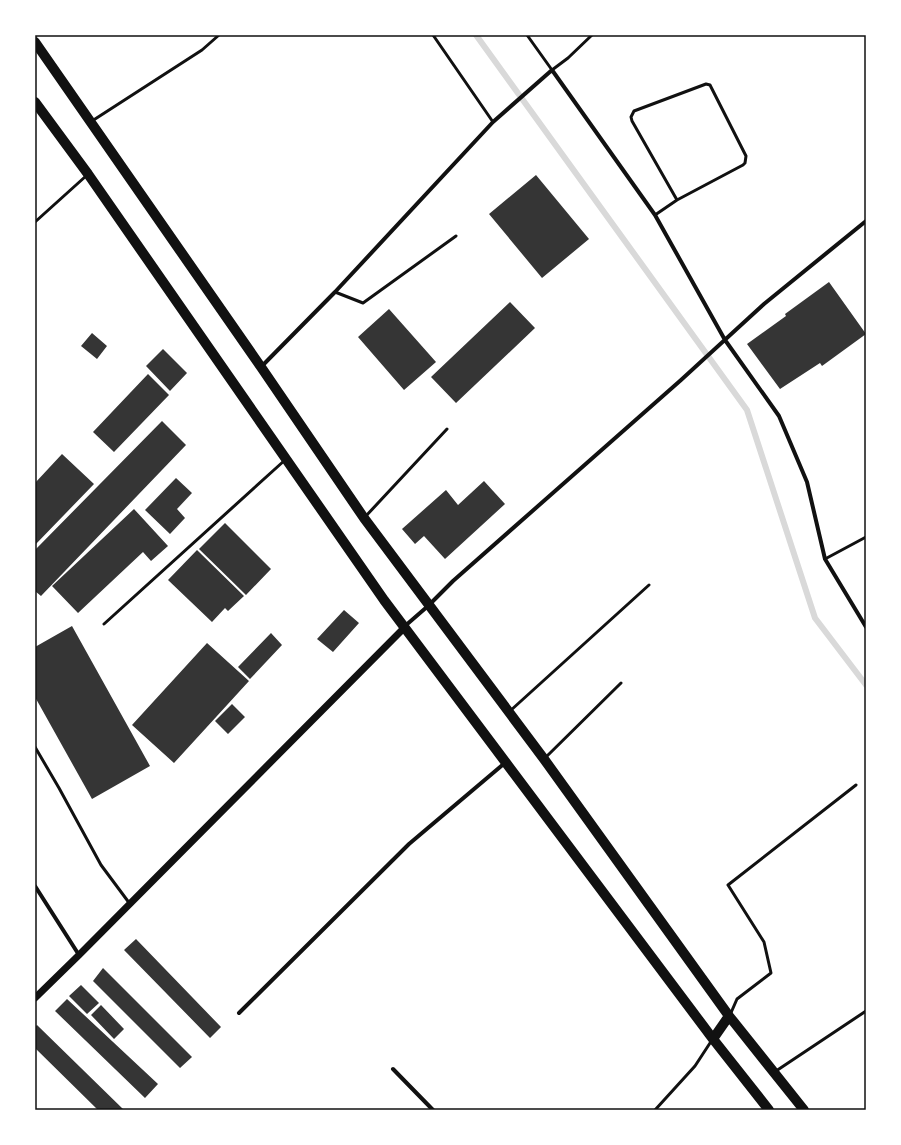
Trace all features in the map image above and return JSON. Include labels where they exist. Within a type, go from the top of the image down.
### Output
[{"type":"main road","points":[[35,42],[261,366],[364,518],[428,606],[544,759],[729,1016],[804,1110]]},
{"type":"main road","points":[[35,102],[88,174],[380,594],[713,1039],[769,1110]]},
{"type":"main road","points":[[713,1039],[729,1016]]},
{"type":"street","points":[[261,366],[335,292],[493,122],[552,70],[655,215],[725,340],[779,416],[807,482],[825,559],[866,626]]},
{"type":"street","points":[[35,998],[405,627],[459,576],[681,380],[764,304],[866,221]]},
{"type":"street","points":[[239,1013],[409,844],[506,762]]},
{"type":"street","points":[[35,886],[79,955]]},
{"type":"street","points":[[394,1069],[433,1110]]},
{"type":"lane","points":[[91,122],[202,50],[219,35]]},
{"type":"lane","points":[[433,35],[493,122]]},
{"type":"lane","points":[[527,35],[552,70],[568,58],[592,35]]},
{"type":"lane","points":[[655,215],[677,200],[743,166],[745,163],[746,156],[710,85],[706,84],[634,111],[631,117],[677,200]]},
{"type":"lane","points":[[35,222],[88,174]]},
{"type":"lane","points":[[335,292],[363,303],[456,236]]},
{"type":"lane","points":[[364,518],[448,430]]},
{"type":"lane","points":[[104,624],[286,458]]},
{"type":"lane","points":[[825,559],[866,537]]},
{"type":"lane","points":[[509,712],[649,585]]},
{"type":"lane","points":[[544,759],[621,683]]},
{"type":"lane","points":[[35,747],[101,865],[130,904]]},
{"type":"lane","points":[[729,1016],[738,999],[771,973],[764,942],[728,885],[856,785]]},
{"type":"lane","points":[[774,1072],[866,1011]]},
{"type":"lane","points":[[655,1110],[695,1066],[713,1039]]},
{"type":"building","points":[[536,175],[589,239],[542,278],[489,214]]},
{"type":"building","points":[[829,282],[866,334],[822,366],[820,363],[780,389],[747,344]]},
{"type":"building","points":[[510,302],[535,328],[456,403],[431,377]]},
{"type":"building","points":[[389,309],[436,362],[404,390],[358,337]]},
{"type":"building","points":[[92,333],[107,346],[97,359],[81,346]]},
{"type":"building","points":[[163,349],[187,373],[170,391],[146,366]]},
{"type":"building","points":[[148,374],[169,395],[114,452],[93,432]]},
{"type":"building","points":[[162,421],[186,445],[41,596],[35,591],[35,550]]},
{"type":"building","points":[[62,454],[94,484],[35,545],[35,483]]},
{"type":"building","points":[[176,478],[192,493],[177,509],[185,518],[170,534],[145,510]]},
{"type":"building","points":[[484,481],[505,504],[445,559],[424,536],[415,544],[402,529],[446,490],[458,505]]},
{"type":"building","points":[[134,509],[168,546],[151,561],[143,552],[78,613],[52,586]]},
{"type":"building","points":[[225,523],[271,569],[246,595],[199,549]]},
{"type":"building","points":[[197,550],[244,596],[228,611],[225,608],[212,622],[168,580]]},
{"type":"building","points":[[344,610],[359,623],[333,652],[317,639]]},
{"type":"building","points":[[72,626],[150,766],[92,799],[35,697],[35,647]]},
{"type":"building","points":[[271,633],[282,645],[250,679],[238,667]]},
{"type":"building","points":[[207,643],[249,681],[174,763],[132,725]]},
{"type":"building","points":[[232,704],[245,717],[228,734],[215,721]]},
{"type":"building","points":[[136,939],[221,1027],[210,1038],[124,950]]},
{"type":"building","points":[[103,968],[192,1057],[180,1068],[93,981]]},
{"type":"building","points":[[81,985],[99,1003],[87,1014],[69,996]]},
{"type":"building","points":[[67,999],[158,1084],[145,1098],[55,1011]]},
{"type":"building","points":[[101,1005],[124,1029],[114,1039],[91,1015]]},
{"type":"building","points":[[37,1025],[124,1110],[98,1110],[35,1048],[35,1027]]},
{"type":"waterway","points":[[476,35],[747,410],[815,618],[866,685]]}]
